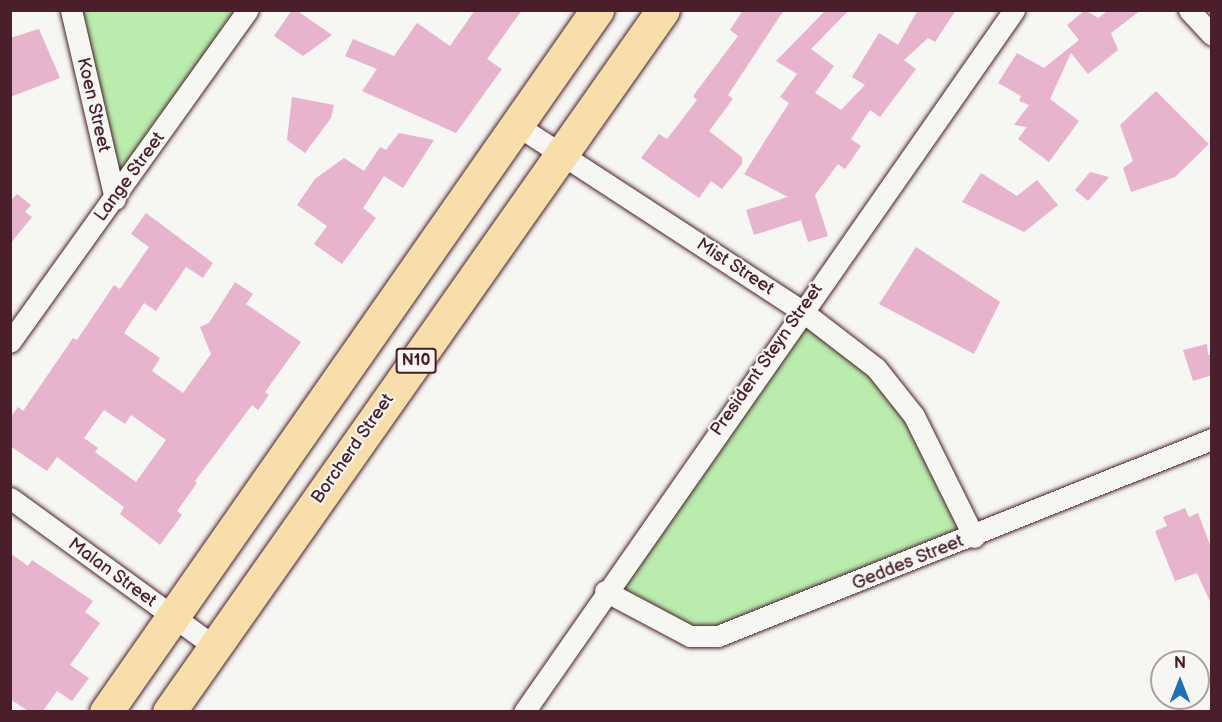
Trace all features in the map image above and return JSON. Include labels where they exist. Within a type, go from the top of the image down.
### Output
[{"type":"highway","points":[[106,711],[597,10]]},
{"type":"highway","name":"Borcherd Street","points":[[169,711],[564,155],[663,10]]},
{"type":"street","name":"Koen Street","points":[[71,10],[114,199]]},
{"type":"street","name":"Lange Street","points":[[10,342],[248,10]]},
{"type":"street","name":"President Steyn Street","points":[[524,711],[604,591],[1014,10]]},
{"type":"street","points":[[1189,10],[1212,35]]},
{"type":"street","name":"Mist Street","points":[[515,124],[802,311],[876,368],[902,398],[926,437],[974,537]]},
{"type":"street","name":"Geddes Street","points":[[604,591],[690,636],[718,636],[974,537],[1212,439]]},
{"type":"street","name":"Malan Street","points":[[10,498],[214,646]]},
{"type":"green space","points":[[71,11],[241,11],[116,191]]},
{"type":"green space","points":[[800,319],[871,369],[903,407],[965,540],[697,642],[613,586]]},
{"type":"building","points":[[292,10],[296,10],[332,35],[303,56],[274,36]]},
{"type":"building","points":[[475,10],[522,10],[487,59],[502,69],[456,133],[362,91],[377,69],[345,56],[353,39],[394,56],[417,23],[450,46]]},
{"type":"building","points":[[743,10],[784,10],[728,95],[733,99],[709,131],[742,157],[742,164],[722,189],[711,181],[699,198],[641,158],[659,134],[667,139],[697,100],[693,96],[738,36],[730,30]]},
{"type":"building","points":[[826,10],[849,10],[811,49],[834,66],[815,93],[841,110],[865,85],[852,77],[879,33],[898,45],[918,10],[956,10],[935,42],[928,38],[904,60],[916,69],[880,117],[870,110],[851,139],[861,146],[845,169],[838,164],[815,195],[828,236],[808,242],[801,220],[754,235],[746,210],[788,197],[744,174],[789,103],[780,97],[797,74],[776,61]]},
{"type":"building","points":[[1085,10],[1098,18],[1109,10],[1141,10],[1111,33],[1118,50],[1088,74],[1071,53],[1050,99],[1079,121],[1049,162],[1018,139],[1027,127],[1014,125],[1029,105],[1019,101],[1021,96],[998,83],[1017,53],[1044,68],[1079,40],[1067,25]]},
{"type":"building","points":[[39,29],[60,78],[10,97],[10,38]]},
{"type":"building","points":[[1156,91],[1209,144],[1175,177],[1131,192],[1123,168],[1133,161],[1120,125]]},
{"type":"building","points":[[292,97],[334,105],[331,118],[305,153],[287,140]]},
{"type":"building","points":[[399,133],[434,140],[403,188],[384,176],[363,208],[376,218],[342,264],[314,244],[327,226],[297,205],[315,179],[344,158],[364,171],[380,147],[386,150]]},
{"type":"building","points":[[1090,172],[1109,177],[1088,201],[1075,190]]},
{"type":"building","points":[[981,173],[1017,196],[1037,180],[1058,205],[1024,232],[962,202]]},
{"type":"building","points":[[17,194],[31,205],[25,212],[32,217],[10,244],[10,201]]},
{"type":"building","points":[[146,213],[213,263],[203,278],[186,267],[156,311],[144,303],[124,333],[160,358],[152,371],[183,393],[211,354],[200,327],[209,323],[235,282],[253,294],[246,304],[301,342],[265,392],[269,395],[258,410],[252,405],[195,481],[197,483],[177,511],[182,515],[160,545],[120,514],[124,507],[57,457],[47,471],[10,446],[10,418],[18,407],[23,411],[73,338],[77,340],[114,285],[120,289],[149,247],[131,234]],"holes":[[[104,410],[125,424],[131,415],[166,440],[136,482],[95,452],[98,448],[84,438]]]},
{"type":"building","points":[[916,247],[1000,302],[974,354],[879,304]]},
{"type":"building","points":[[1207,344],[1208,355],[1212,354],[1212,375],[1193,381],[1183,350]]},
{"type":"building","points":[[1185,508],[1189,517],[1198,513],[1212,550],[1212,606],[1197,573],[1175,581],[1155,531],[1167,526],[1163,517]]},
{"type":"building","points":[[10,553],[28,566],[32,560],[93,601],[85,612],[100,623],[70,665],[89,678],[72,701],[57,691],[43,711],[28,711],[10,699]]}]
